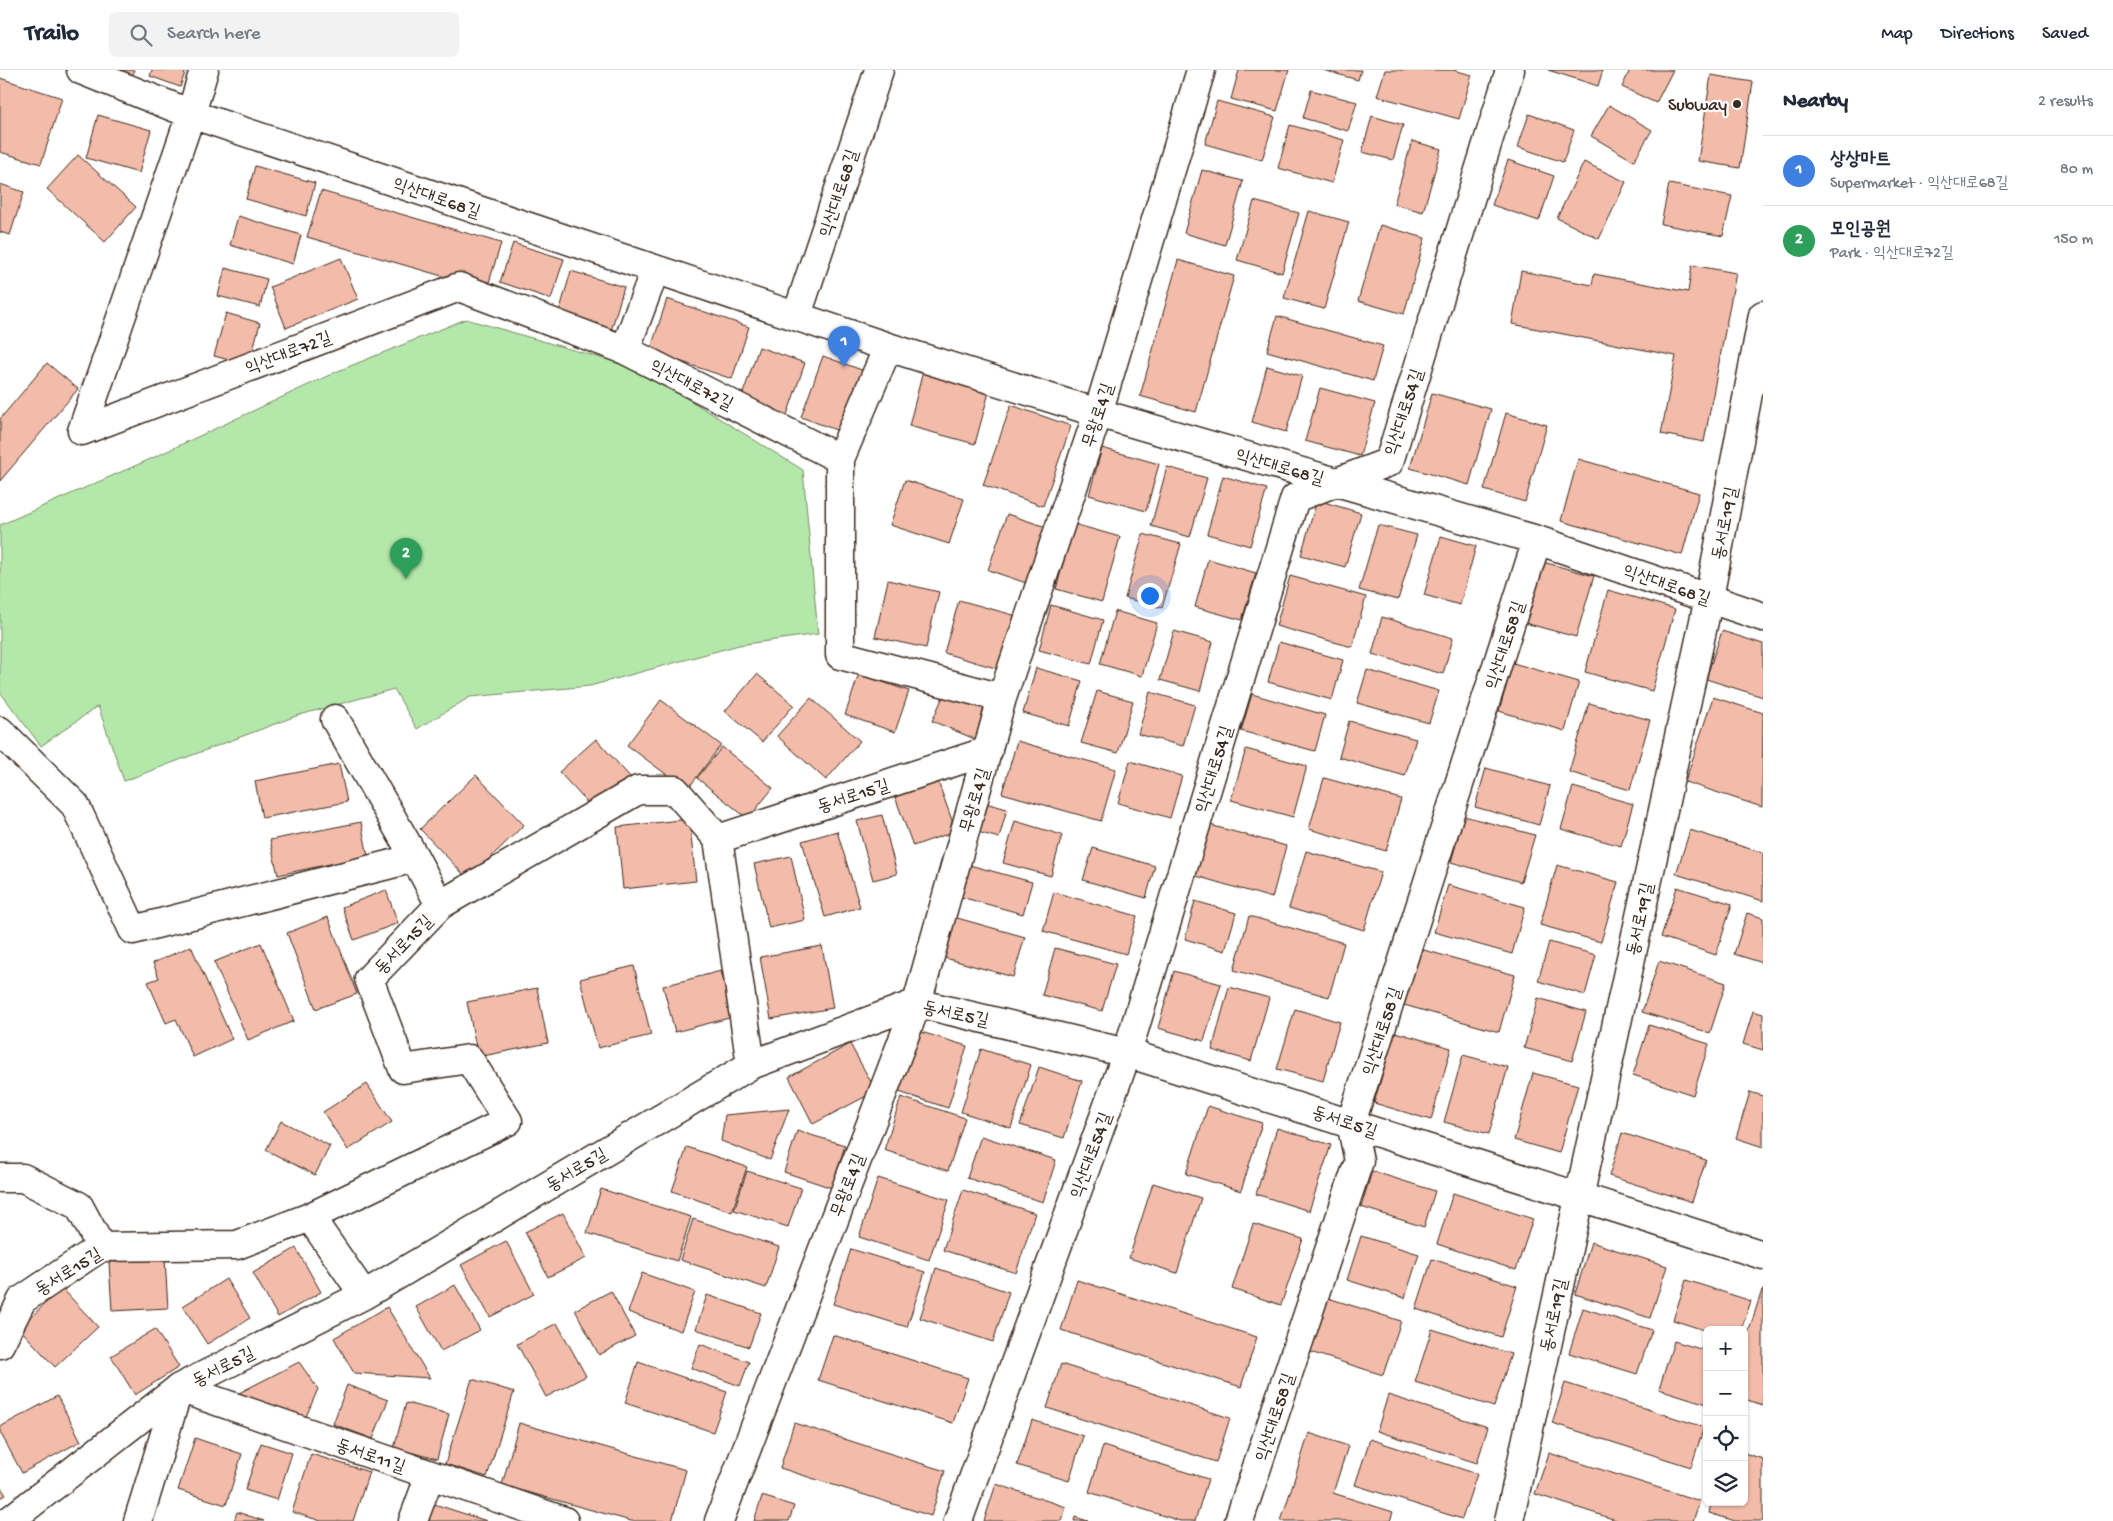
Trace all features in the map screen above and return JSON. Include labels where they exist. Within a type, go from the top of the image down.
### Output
[{"type":"street","name":"익산대로68길","points":[[81,70],[191,114],[888,347],[1098,413],[1537,540],[1763,618]]},
{"type":"street","name":"익산대로72길","points":[[204,70],[191,114],[82,431],[459,287],[625,350],[840,459]]},
{"type":"street","name":"익산대로68길","points":[[797,315],[878,70]]},
{"type":"street","name":"무왕로4길","points":[[719,1521],[917,1003],[1002,698],[1098,413],[1201,70]]},
{"type":"street","name":"익산대로54길","points":[[958,1521],[1127,1053],[1295,498],[1388,462],[1510,70]]},
{"type":"street","points":[[625,350],[655,270]]},
{"type":"street","name":"동서로19길","points":[[1508,1521],[1709,598],[1763,315]]},
{"type":"street","points":[[888,347],[840,459],[840,655],[1002,698]]},
{"type":"street","name":"익산대로58길","points":[[1239,1521],[1359,1161],[1351,1123],[1537,540]]},
{"type":"street","points":[[335,718],[415,858],[440,906]]},
{"type":"street","points":[[0,731],[75,805],[133,930],[415,858]]},
{"type":"street","name":"동서로15길","points":[[0,1344],[22,1300],[101,1246],[237,1245],[310,1217],[508,1121],[469,1059],[403,1069],[369,979],[440,906],[638,790],[675,790],[718,839],[988,751]]},
{"type":"street","points":[[718,839],[751,1064]]},
{"type":"street","name":"동서로5길","points":[[9,1521],[179,1388],[364,1295],[751,1064],[917,1003],[1127,1053],[1763,1256]]},
{"type":"street","points":[[0,1178],[23,1178],[79,1206],[101,1246]]},
{"type":"street","points":[[310,1217],[364,1295]]},
{"type":"street","name":"동서로5길","points":[[138,1521],[179,1388]]},
{"type":"street","name":"동서로11길","points":[[179,1388],[564,1521]]},
{"type":"street","points":[[413,1521],[430,1475]]},
{"type":"green space","points":[[466,319],[639,369],[803,470],[818,634],[739,645],[590,686],[470,697],[417,729],[394,689],[296,716],[124,781],[98,706],[41,746],[0,692],[0,525],[146,461],[338,371]]},
{"type":"building","points":[[112,70],[134,70],[132,77]]},
{"type":"building","points":[[152,70],[186,70],[180,87],[150,76]]},
{"type":"building","points":[[1239,70],[1289,70],[1277,111],[1231,99]]},
{"type":"building","points":[[1323,70],[1361,70],[1358,80]]},
{"type":"building","points":[[1385,70],[1453,70],[1472,75],[1459,119],[1377,96]]},
{"type":"building","points":[[1548,70],[1603,70],[1598,86]]},
{"type":"building","points":[[1630,70],[1673,70],[1656,103],[1622,87]]},
{"type":"building","points":[[1711,75],[1753,82],[1740,168],[1698,161]]},
{"type":"building","points":[[0,78],[62,98],[41,164],[0,152]]},
{"type":"building","points":[[1311,90],[1357,102],[1348,131],[1303,118]]},
{"type":"building","points":[[1217,101],[1275,117],[1262,160],[1205,144]]},
{"type":"building","points":[[1609,105],[1652,130],[1634,161],[1591,136]]},
{"type":"building","points":[[1529,114],[1574,130],[1563,162],[1518,147]]},
{"type":"building","points":[[98,115],[151,130],[139,173],[86,158]]},
{"type":"building","points":[[1372,116],[1403,125],[1393,160],[1362,152]]},
{"type":"building","points":[[1290,125],[1344,140],[1332,183],[1278,168]]},
{"type":"building","points":[[1412,141],[1441,149],[1423,212],[1394,204]]},
{"type":"building","points":[[78,155],[136,207],[105,242],[47,189]]},
{"type":"building","points":[[1508,160],[1554,176],[1539,221],[1492,205]]},
{"type":"building","points":[[1584,162],[1626,182],[1599,239],[1557,218]]},
{"type":"building","points":[[255,166],[315,183],[306,216],[246,199]]},
{"type":"building","points":[[1202,170],[1243,181],[1225,245],[1184,233]]},
{"type":"building","points":[[0,184],[24,192],[10,235],[0,232]]},
{"type":"building","points":[[1669,184],[1732,196],[1723,236],[1661,224]]},
{"type":"building","points":[[321,191],[501,243],[487,289],[307,237]]},
{"type":"building","points":[[1254,201],[1299,213],[1282,273],[1237,260]]},
{"type":"building","points":[[1309,211],[1349,222],[1324,309],[1284,298]]},
{"type":"building","points":[[238,216],[301,235],[293,264],[230,245]]},
{"type":"building","points":[[1380,225],[1425,238],[1404,314],[1358,301]]},
{"type":"building","points":[[513,243],[564,259],[551,299],[500,282]]},
{"type":"building","points":[[341,258],[358,299],[286,328],[270,287]]},
{"type":"building","points":[[1178,260],[1234,276],[1196,412],[1140,396]]},
{"type":"building","points":[[1692,265],[1736,273],[1704,442],[1661,434],[1676,356],[1512,324],[1521,271],[1592,285],[1594,274],[1688,292]]},
{"type":"building","points":[[225,268],[267,279],[260,307],[218,296]]},
{"type":"building","points":[[571,271],[624,287],[611,331],[558,316]]},
{"type":"building","points":[[667,299],[749,327],[732,379],[650,351]]},
{"type":"building","points":[[226,313],[260,323],[249,365],[214,356]]},
{"type":"building","points":[[1277,316],[1383,346],[1373,381],[1267,351]]},
{"type":"building","points":[[759,347],[805,363],[787,415],[741,399]]},
{"type":"building","points":[[823,356],[870,373],[847,434],[801,417]]},
{"type":"building","points":[[47,363],[78,389],[0,481],[0,419]]},
{"type":"building","points":[[925,363],[992,381],[975,444],[909,426]]},
{"type":"building","points":[[1267,366],[1302,376],[1286,432],[1252,422]]},
{"type":"building","points":[[1320,388],[1375,403],[1360,456],[1305,441]]},
{"type":"building","points":[[1432,393],[1491,409],[1469,485],[1410,468]]},
{"type":"building","points":[[1011,405],[1071,426],[1043,506],[983,485]]},
{"type":"building","points":[[1506,413],[1547,425],[1525,502],[1484,490]]},
{"type":"building","points":[[1102,448],[1159,464],[1146,511],[1089,495]]},
{"type":"building","points":[[1578,459],[1699,493],[1682,555],[1561,521]]},
{"type":"building","points":[[1167,467],[1207,478],[1190,537],[1151,526]]},
{"type":"building","points":[[1223,476],[1267,489],[1250,546],[1207,534]]},
{"type":"building","points":[[905,480],[964,499],[949,544],[890,525]]},
{"type":"building","points":[[1317,500],[1361,513],[1345,567],[1301,555]]},
{"type":"building","points":[[1007,514],[1049,528],[1029,584],[988,570]]},
{"type":"building","points":[[1074,524],[1120,537],[1102,602],[1056,589]]},
{"type":"building","points":[[1378,525],[1417,535],[1398,600],[1359,590]]},
{"type":"building","points":[[1143,534],[1181,544],[1162,608],[1125,598]]},
{"type":"building","points":[[1441,536],[1476,546],[1460,605],[1424,595]]},
{"type":"building","points":[[1208,559],[1256,573],[1242,620],[1195,607]]},
{"type":"building","points":[[1543,562],[1594,576],[1576,637],[1525,623]]},
{"type":"building","points":[[1290,576],[1366,597],[1352,647],[1276,626]]},
{"type":"building","points":[[888,580],[939,592],[926,648],[875,637]]},
{"type":"building","points":[[1608,590],[1675,609],[1652,691],[1585,672]]},
{"type":"building","points":[[959,600],[1017,616],[1002,670],[944,653]]},
{"type":"building","points":[[1051,605],[1103,620],[1091,664],[1039,650]]},
{"type":"building","points":[[1115,611],[1157,623],[1142,676],[1100,664]]},
{"type":"building","points":[[1382,617],[1453,638],[1443,674],[1372,654]]},
{"type":"building","points":[[1174,631],[1213,642],[1200,691],[1160,680]]},
{"type":"building","points":[[1722,631],[1763,644],[1763,697],[1706,679]]},
{"type":"building","points":[[1279,642],[1343,660],[1332,700],[1268,682]]},
{"type":"building","points":[[1513,663],[1579,682],[1565,731],[1499,711]]},
{"type":"building","points":[[1036,668],[1082,681],[1069,726],[1023,713]]},
{"type":"building","points":[[1367,670],[1439,691],[1429,723],[1357,703]]},
{"type":"building","points":[[757,674],[794,705],[762,742],[725,711]]},
{"type":"building","points":[[859,674],[909,691],[895,732],[845,715]]},
{"type":"building","points":[[946,690],[991,710],[977,740],[932,721]]},
{"type":"building","points":[[1097,691],[1133,701],[1118,753],[1081,743]]},
{"type":"building","points":[[1150,692],[1195,705],[1183,746],[1138,734]]},
{"type":"building","points":[[1252,694],[1325,715],[1315,751],[1241,731]]},
{"type":"building","points":[[1713,697],[1763,713],[1762,807],[1685,782]]},
{"type":"building","points":[[811,698],[860,741],[826,780],[777,736]]},
{"type":"building","points":[[661,700],[721,745],[687,790],[627,745]]},
{"type":"building","points":[[1589,703],[1650,720],[1630,790],[1569,772]]},
{"type":"building","points":[[1349,721],[1416,739],[1405,776],[1339,757]]},
{"type":"building","points":[[596,739],[631,778],[595,811],[559,772]]},
{"type":"building","points":[[1017,741],[1116,769],[1101,821],[1002,793]]},
{"type":"building","points":[[722,747],[773,788],[748,819],[697,778]]},
{"type":"building","points":[[1246,749],[1307,766],[1293,817],[1231,800]]},
{"type":"building","points":[[1130,761],[1182,776],[1170,818],[1118,803]]},
{"type":"building","points":[[339,764],[347,802],[262,818],[255,781]]},
{"type":"building","points":[[1486,768],[1550,786],[1539,825],[1475,807]]},
{"type":"building","points":[[476,775],[524,825],[468,879],[420,829]]},
{"type":"building","points":[[1324,778],[1401,799],[1386,851],[1309,829]]},
{"type":"building","points":[[937,779],[956,831],[913,846],[894,794]]},
{"type":"building","points":[[1573,787],[1633,804],[1621,846],[1561,829]]},
{"type":"building","points":[[982,802],[1007,809],[999,838],[974,831]]},
{"type":"building","points":[[882,815],[897,874],[873,880],[857,821]]},
{"type":"building","points":[[1464,816],[1535,835],[1521,882],[1451,862]]},
{"type":"building","points":[[689,819],[696,881],[623,889],[617,827]]},
{"type":"building","points":[[1015,821],[1062,835],[1051,876],[1003,863]]},
{"type":"building","points":[[361,822],[368,856],[278,875],[270,840]]},
{"type":"building","points":[[1210,825],[1286,846],[1272,898],[1196,876]]},
{"type":"building","points":[[1690,830],[1763,853],[1763,901],[1676,874]]},
{"type":"building","points":[[837,831],[860,907],[825,917],[802,841]]},
{"type":"building","points":[[1093,848],[1155,866],[1146,898],[1083,880]]},
{"type":"building","points":[[1306,851],[1381,872],[1364,930],[1289,908]]},
{"type":"building","points":[[791,856],[805,920],[769,928],[754,864]]},
{"type":"building","points":[[966,864],[1032,882],[1023,914],[957,896]]},
{"type":"building","points":[[1557,865],[1618,882],[1601,942],[1540,925]]},
{"type":"building","points":[[1448,885],[1525,907],[1512,954],[1434,932]]},
{"type":"building","points":[[1677,887],[1732,904],[1716,955],[1661,937]]},
{"type":"building","points":[[386,890],[398,923],[354,940],[342,907]]},
{"type":"building","points":[[1054,892],[1137,916],[1126,954],[1043,931]]},
{"type":"building","points":[[1195,901],[1236,913],[1225,951],[1185,939]]},
{"type":"building","points":[[1747,913],[1763,918],[1763,963],[1734,954]]},
{"type":"building","points":[[950,916],[1025,937],[1013,977],[938,956]]},
{"type":"building","points":[[1249,916],[1344,943],[1329,997],[1234,970]]},
{"type":"building","points":[[328,917],[357,994],[316,1009],[287,933]]},
{"type":"building","points":[[1549,942],[1596,955],[1585,995],[1538,981]]},
{"type":"building","points":[[261,943],[294,1021],[248,1040],[214,962]]},
{"type":"building","points":[[191,946],[232,1039],[193,1057],[176,1019],[166,1023],[148,982],[159,978],[153,963]]},
{"type":"building","points":[[822,946],[833,1008],[771,1019],[760,957]]},
{"type":"building","points":[[1055,948],[1116,964],[1102,1011],[1042,995]]},
{"type":"building","points":[[1420,949],[1515,975],[1499,1032],[1404,1005]]},
{"type":"building","points":[[1659,961],[1726,983],[1710,1033],[1642,1012]]},
{"type":"building","points":[[634,966],[651,1035],[598,1048],[580,979]]},
{"type":"building","points":[[721,971],[733,1017],[675,1032],[663,986]]},
{"type":"building","points":[[1174,971],[1221,984],[1204,1041],[1158,1028]]},
{"type":"building","points":[[1229,987],[1269,998],[1251,1061],[1212,1050]]},
{"type":"building","points":[[537,988],[548,1043],[478,1057],[467,1002]]},
{"type":"building","points":[[1538,998],[1586,1012],[1572,1061],[1524,1048]]},
{"type":"building","points":[[1295,1009],[1340,1022],[1323,1081],[1277,1069]]},
{"type":"building","points":[[1753,1011],[1763,1014],[1763,1050],[1743,1044]]},
{"type":"building","points":[[1649,1025],[1709,1044],[1693,1095],[1633,1075]]},
{"type":"building","points":[[918,1031],[967,1046],[948,1108],[899,1092]]},
{"type":"building","points":[[1395,1032],[1451,1048],[1431,1120],[1374,1103]]},
{"type":"building","points":[[850,1044],[876,1091],[813,1124],[789,1077]]},
{"type":"building","points":[[981,1049],[1031,1065],[1011,1128],[961,1112]]},
{"type":"building","points":[[1463,1055],[1508,1067],[1489,1134],[1444,1122]]},
{"type":"building","points":[[1039,1067],[1082,1081],[1064,1138],[1020,1125]]},
{"type":"building","points":[[1533,1073],[1578,1085],[1559,1153],[1514,1140]]},
{"type":"building","points":[[367,1084],[392,1122],[348,1150],[323,1112]]},
{"type":"building","points":[[1750,1092],[1763,1096],[1763,1147],[1736,1138]]},
{"type":"building","points":[[901,1097],[965,1118],[948,1171],[884,1150]]},
{"type":"building","points":[[1208,1106],[1262,1123],[1241,1191],[1186,1174]]},
{"type":"building","points":[[789,1109],[770,1160],[721,1141],[725,1115]]},
{"type":"building","points":[[281,1121],[330,1146],[315,1175],[266,1150]]},
{"type":"building","points":[[1277,1128],[1331,1145],[1309,1211],[1256,1194]]},
{"type":"building","points":[[797,1131],[845,1145],[832,1188],[784,1172]]},
{"type":"building","points":[[1622,1133],[1706,1160],[1692,1202],[1609,1176]]},
{"type":"building","points":[[981,1136],[1056,1160],[1043,1202],[967,1178]]},
{"type":"building","points":[[687,1147],[747,1167],[732,1212],[672,1191]]},
{"type":"building","points":[[747,1171],[801,1188],[788,1227],[734,1210]]},
{"type":"building","points":[[1372,1171],[1435,1191],[1424,1227],[1361,1207]]},
{"type":"building","points":[[878,1178],[949,1200],[929,1260],[859,1237]]},
{"type":"building","points":[[1153,1183],[1201,1198],[1177,1273],[1129,1258]]},
{"type":"building","points":[[601,1189],[691,1217],[677,1261],[587,1233]]},
{"type":"building","points":[[963,1190],[1035,1213],[1016,1273],[943,1250]]},
{"type":"building","points":[[1453,1193],[1533,1219],[1516,1270],[1437,1244]]},
{"type":"building","points":[[563,1213],[586,1258],[548,1277],[525,1232]]},
{"type":"building","points":[[693,1219],[779,1247],[766,1288],[680,1260]]},
{"type":"building","points":[[1253,1224],[1303,1239],[1281,1305],[1232,1289]]},
{"type":"building","points":[[1361,1236],[1419,1254],[1405,1298],[1347,1280]]},
{"type":"building","points":[[506,1241],[534,1294],[490,1317],[461,1265]]},
{"type":"building","points":[[1591,1242],[1667,1266],[1650,1318],[1575,1294]]},
{"type":"building","points":[[296,1248],[321,1292],[278,1317],[253,1273]]},
{"type":"building","points":[[851,1249],[925,1272],[907,1327],[833,1304]]},
{"type":"building","points":[[165,1259],[168,1308],[112,1311],[109,1262]]},
{"type":"building","points":[[1432,1259],[1517,1286],[1501,1337],[1416,1309]]},
{"type":"building","points":[[936,1268],[1009,1292],[993,1342],[920,1318]]},
{"type":"building","points":[[642,1273],[695,1292],[681,1331],[628,1312]]},
{"type":"building","points":[[226,1279],[250,1318],[207,1344],[183,1306]]},
{"type":"building","points":[[1077,1280],[1257,1337],[1241,1387],[1061,1330]]},
{"type":"building","points":[[1686,1280],[1751,1301],[1742,1326],[1703,1326],[1703,1330],[1673,1320]]},
{"type":"building","points":[[455,1285],[480,1330],[441,1351],[416,1307]]},
{"type":"building","points":[[62,1288],[98,1327],[55,1367],[19,1328]]},
{"type":"building","points":[[1763,1290],[1763,1405],[1748,1400],[1748,1334]]},
{"type":"building","points":[[611,1291],[635,1336],[599,1355],[575,1310]]},
{"type":"building","points":[[707,1295],[761,1313],[749,1347],[696,1329]]},
{"type":"building","points":[[1328,1298],[1401,1321],[1383,1375],[1310,1352]]},
{"type":"building","points":[[387,1307],[430,1378],[354,1373],[334,1338]]},
{"type":"building","points":[[1583,1308],[1652,1330],[1637,1374],[1569,1353]]},
{"type":"building","points":[[557,1323],[586,1376],[546,1397],[517,1344]]},
{"type":"building","points":[[155,1329],[179,1367],[135,1395],[111,1356]]},
{"type":"building","points":[[1432,1329],[1511,1354],[1494,1407],[1415,1382]]},
{"type":"building","points":[[833,1335],[968,1378],[953,1423],[818,1380]]},
{"type":"building","points":[[1674,1341],[1703,1350],[1703,1403],[1659,1389]]},
{"type":"building","points":[[700,1344],[749,1362],[740,1386],[691,1368]]},
{"type":"building","points":[[299,1362],[318,1389],[301,1428],[239,1393]]},
{"type":"building","points":[[638,1362],[727,1392],[713,1432],[625,1403]]},
{"type":"building","points":[[1061,1364],[1230,1418],[1216,1462],[1047,1408]]},
{"type":"building","points":[[472,1379],[514,1392],[487,1477],[445,1464]]},
{"type":"building","points":[[1565,1383],[1703,1427],[1703,1430],[1691,1467],[1552,1423]]},
{"type":"building","points":[[347,1385],[388,1400],[373,1439],[333,1424]]},
{"type":"building","points":[[1388,1395],[1488,1427],[1477,1463],[1377,1431]]},
{"type":"building","points":[[57,1396],[81,1441],[22,1473],[0,1432],[0,1427]]},
{"type":"building","points":[[406,1403],[449,1414],[437,1459],[394,1448]]},
{"type":"building","points":[[1032,1420],[1083,1436],[1069,1481],[1017,1465]]},
{"type":"building","points":[[519,1423],[686,1470],[672,1521],[631,1521],[502,1485]]},
{"type":"building","points":[[794,1423],[945,1471],[931,1516],[780,1468]]},
{"type":"building","points":[[1309,1433],[1348,1446],[1333,1493],[1393,1512],[1390,1521],[1281,1521]]},
{"type":"building","points":[[195,1438],[242,1454],[226,1505],[178,1490]]},
{"type":"building","points":[[1370,1439],[1477,1474],[1462,1519],[1355,1485]]},
{"type":"building","points":[[261,1443],[292,1453],[277,1500],[245,1490]]},
{"type":"building","points":[[1103,1446],[1208,1479],[1195,1521],[1180,1521],[1089,1492]]},
{"type":"building","points":[[1549,1453],[1700,1501],[1693,1521],[1619,1521],[1535,1494]]},
{"type":"building","points":[[311,1454],[369,1472],[353,1521],[321,1521],[292,1512]]},
{"type":"building","points":[[1748,1454],[1763,1459],[1763,1521],[1735,1521],[1709,1513],[1711,1506],[1748,1506]]},
{"type":"building","points":[[996,1484],[1066,1507],[1062,1521],[984,1521]]},
{"type":"building","points":[[0,1486],[6,1495],[0,1498]]},
{"type":"building","points":[[762,1496],[794,1506],[789,1521],[754,1521]]},
{"type":"building","points":[[431,1503],[487,1521],[425,1521]]},
{"type":"building","points":[[237,1512],[264,1521],[234,1521]]},
{"type":"building","points":[[1075,1517],[1088,1521],[1074,1521]]},
{"type":"place","name":"Subway","points":[[1737,104]]},
{"type":"place","name":"상상마트","points":[[844,367]]},
{"type":"place","name":"모인공원","points":[[406,579]]}]
